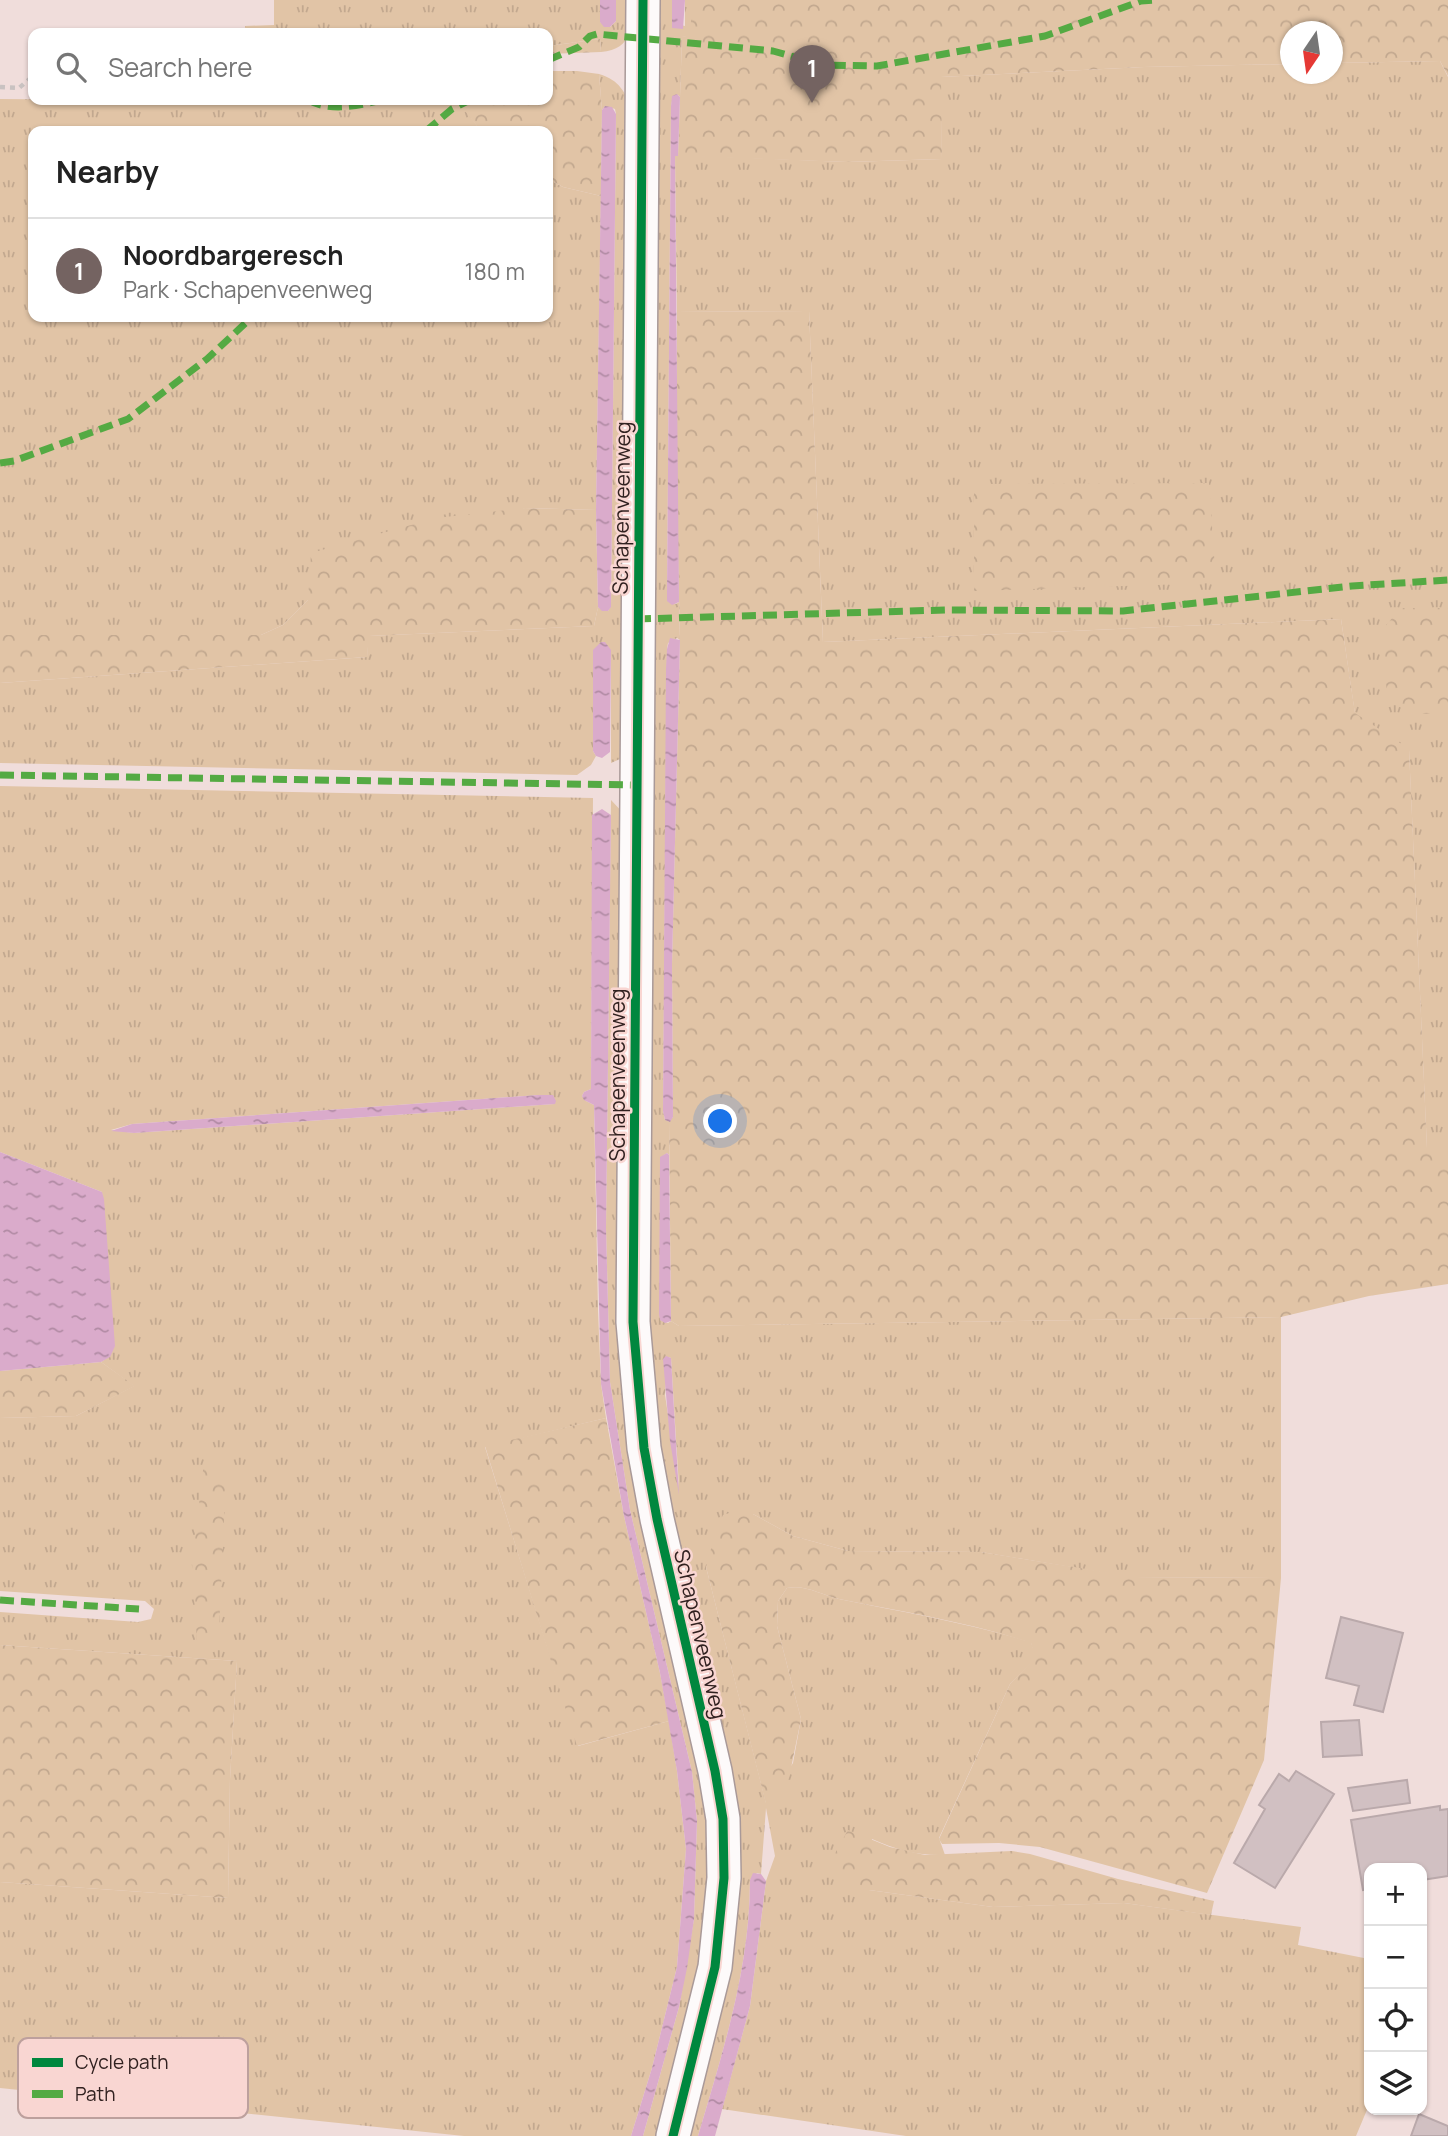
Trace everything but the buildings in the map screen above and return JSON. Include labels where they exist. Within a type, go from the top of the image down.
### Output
[{"type":"street","name":"Schapenveenweg","points":[[642,0],[633,1322],[644,1448],[657,1520],[715,1771],[723,1819],[724,1878],[715,1967],[673,2136]]},
{"type":"path","points":[[0,87],[19,88],[28,80]]},
{"type":"green space","points":[[274,0],[600,0],[600,22],[610,27],[616,21],[616,0],[634,0],[629,35],[620,46],[601,52],[600,39],[553,45],[553,28],[245,28],[274,25]]},
{"type":"green space","points":[[654,0],[672,0],[672,23],[685,26],[685,0],[1061,0],[682,37],[680,97],[673,96],[671,106],[667,599],[676,604],[679,602],[680,640],[677,638],[668,643],[667,649],[663,1111],[665,1120],[669,1121],[669,1155],[667,1153],[660,1158],[660,1320],[668,1323],[671,1321],[679,1326],[1281,1317],[1281,1578],[1130,1577],[981,1552],[848,1551],[793,1536],[753,1514],[706,1567],[766,1803],[793,1763],[801,1719],[777,1626],[778,1601],[787,1588],[807,1589],[839,1599],[959,1623],[1031,1642],[1036,1658],[1010,1684],[939,1838],[945,1855],[908,1852],[872,1839],[869,1890],[993,1907],[1124,1903],[1301,1927],[1298,1945],[1364,1958],[1365,2115],[1356,2136],[906,2136],[722,2109],[750,2006],[766,1881],[775,1856],[766,1808],[761,1874],[757,1873],[750,1880],[745,1946],[733,2010],[698,2136],[682,2136],[728,1962],[689,1618],[646,1363]],"holes":[[[668,1357],[671,1358],[679,1487],[665,1395]]]},
{"type":"green space","points":[[691,0],[1448,0],[1448,76],[1440,61],[1343,63],[1343,21],[1280,21],[1280,64],[1144,67],[941,77],[942,159],[847,162],[678,156],[682,37],[691,35]]},
{"type":"green space","points":[[600,39],[601,52],[553,54],[553,45]]},
{"type":"green space","points":[[1440,61],[1448,77],[1448,608],[1401,608],[1412,714],[1448,714],[1448,1148],[1427,1149],[1409,750],[1355,714],[1341,619],[823,642],[809,311],[677,312],[675,155],[847,162],[942,159],[940,77],[1144,67],[1280,64],[1280,84],[1343,84],[1343,63]]},
{"type":"green space","points":[[553,71],[599,74],[602,110],[601,196],[563,187],[553,182],[553,126],[477,126],[460,105],[553,105]]},
{"type":"green space","points":[[599,74],[617,83],[633,109],[628,749],[620,759],[611,763],[611,650],[593,751],[596,756],[591,765],[577,775],[0,763],[0,683],[367,657],[368,636],[594,626],[598,607],[608,611],[611,606],[616,114],[615,109],[605,106],[602,110]]},
{"type":"green space","points":[[0,99],[28,99],[28,105],[462,105],[477,126],[28,126],[28,322],[553,322],[553,182],[563,187],[601,196],[596,510],[525,508],[308,600],[283,625],[261,635],[0,635]]},
{"type":"green space","points":[[809,311],[823,642],[1341,619],[1355,713],[1409,749],[1427,1148],[1448,1148],[1448,1284],[1369,1296],[1281,1317],[679,1326],[671,1321],[669,1121],[673,1117],[672,964],[680,640],[676,472],[677,312]]},
{"type":"green space","points":[[1209,483],[1216,583],[974,591],[974,484]]},
{"type":"green space","points":[[525,508],[596,510],[598,607],[594,626],[369,636],[367,657],[0,683],[0,635],[261,635],[283,625],[308,600],[311,553],[436,518]]},
{"type":"green space","points":[[1401,608],[1448,608],[1448,714],[1412,714],[1388,700],[1380,632]]},
{"type":"green space","points":[[0,786],[593,798],[591,1089],[582,1096],[594,1105],[598,1310],[601,1384],[606,1418],[485,1447],[578,1746],[669,1721],[686,1849],[677,1967],[652,2068],[631,2136],[464,2136],[248,2114],[248,2038],[18,2038],[18,2090],[0,2088],[0,1882],[228,1898],[230,1779],[237,1661],[0,1645],[0,1612],[138,1622],[151,1619],[154,1609],[145,1601],[0,1591],[0,1418],[76,1416],[134,1386],[101,1362],[110,1356],[102,1192],[0,1152]],"holes":[[[538,1095],[553,1095],[554,1104],[134,1133],[111,1130],[132,1124]]]},
{"type":"green space","points":[[611,800],[627,817],[624,1220],[711,1815],[708,1943],[662,2136],[643,2136],[679,2007],[694,1919],[697,1821],[692,1772],[630,1510],[610,1382],[606,1228]]},
{"type":"green space","points":[[101,1362],[135,1386],[76,1416],[0,1418],[0,1371]]},
{"type":"green space","points":[[606,1418],[624,1516],[669,1721],[577,1746],[485,1446]]},
{"type":"green space","points":[[204,1462],[218,1463],[226,1473],[219,1632],[215,1642],[197,1641],[192,1563]]},
{"type":"green space","points":[[736,1511],[753,1514],[793,1536],[848,1551],[981,1552],[1136,1577],[1281,1578],[1264,1760],[1207,1893],[1040,1847],[999,1843],[942,1844],[939,1839],[1010,1684],[1035,1658],[1031,1643],[960,1623],[839,1599],[800,1587],[787,1588],[778,1601],[777,1626],[801,1719],[789,1778],[766,1804],[706,1567],[723,1515]]},
{"type":"green space","points":[[0,1645],[237,1661],[230,1779],[228,1898],[0,1882]]},
{"type":"green space","points":[[848,1830],[890,1847],[925,1855],[1012,1851],[1030,1854],[1118,1879],[1214,1901],[1211,1915],[1124,1903],[993,1907],[869,1890],[824,1873]]},
{"type":"water","points":[[600,0],[616,0],[616,21],[610,27],[604,27],[600,22]]},
{"type":"water","points":[[672,0],[685,0],[683,29],[672,28]]},
{"type":"water","points":[[677,94],[680,97],[678,156],[675,156],[679,602],[672,605],[667,601],[671,106],[672,96]]},
{"type":"water","points":[[605,106],[612,107],[616,114],[611,607],[608,611],[602,611],[598,607],[596,510],[602,110]]},
{"type":"water","points":[[670,638],[680,640],[672,964],[673,1117],[670,1122],[665,1120],[663,1111],[666,669]]},
{"type":"water","points":[[601,642],[605,642],[611,650],[610,752],[602,758],[596,756],[593,751],[593,650]]},
{"type":"water","points":[[602,809],[611,815],[606,1228],[610,1382],[630,1510],[692,1772],[697,1821],[694,1919],[687,1968],[679,2007],[643,2136],[631,2136],[652,2068],[677,1967],[686,1849],[677,1771],[660,1673],[624,1516],[601,1384],[594,1105],[582,1096],[591,1089],[592,815]]},
{"type":"water","points":[[553,1095],[555,1104],[134,1133],[111,1131],[132,1124]]},
{"type":"water","points":[[0,1152],[102,1192],[115,1346],[110,1357],[101,1362],[0,1371]]},
{"type":"water","points":[[667,1153],[671,1321],[665,1323],[660,1320],[659,1314],[660,1157]]},
{"type":"water","points":[[666,1356],[671,1358],[679,1495],[670,1441],[663,1359]]},
{"type":"water","points":[[753,1873],[761,1874],[766,1881],[750,2006],[715,2136],[698,2136],[740,1978],[749,1913],[750,1880]]},
{"type":"marked path","points":[[553,58],[579,47],[590,36],[597,34],[773,51],[823,65],[877,66],[1045,36],[1141,1],[1158,0]]},
{"type":"marked path","points":[[321,105],[358,105]]},
{"type":"marked path","points":[[432,126],[460,105]]},
{"type":"marked path","points":[[0,463],[14,461],[128,419],[207,359],[247,322]]},
{"type":"marked path","points":[[637,619],[945,610],[1123,611],[1352,586],[1448,580]]},
{"type":"marked path","points":[[0,775],[636,785]]},
{"type":"marked path","points":[[0,1600],[139,1609]]},
{"type":"cycle path","points":[[643,0],[633,1322],[644,1448],[657,1519],[715,1771],[723,1819],[724,1878],[715,1967],[673,2136]]},
{"type":"place","name":"Noordbargeresch","points":[[812,103]]}]
